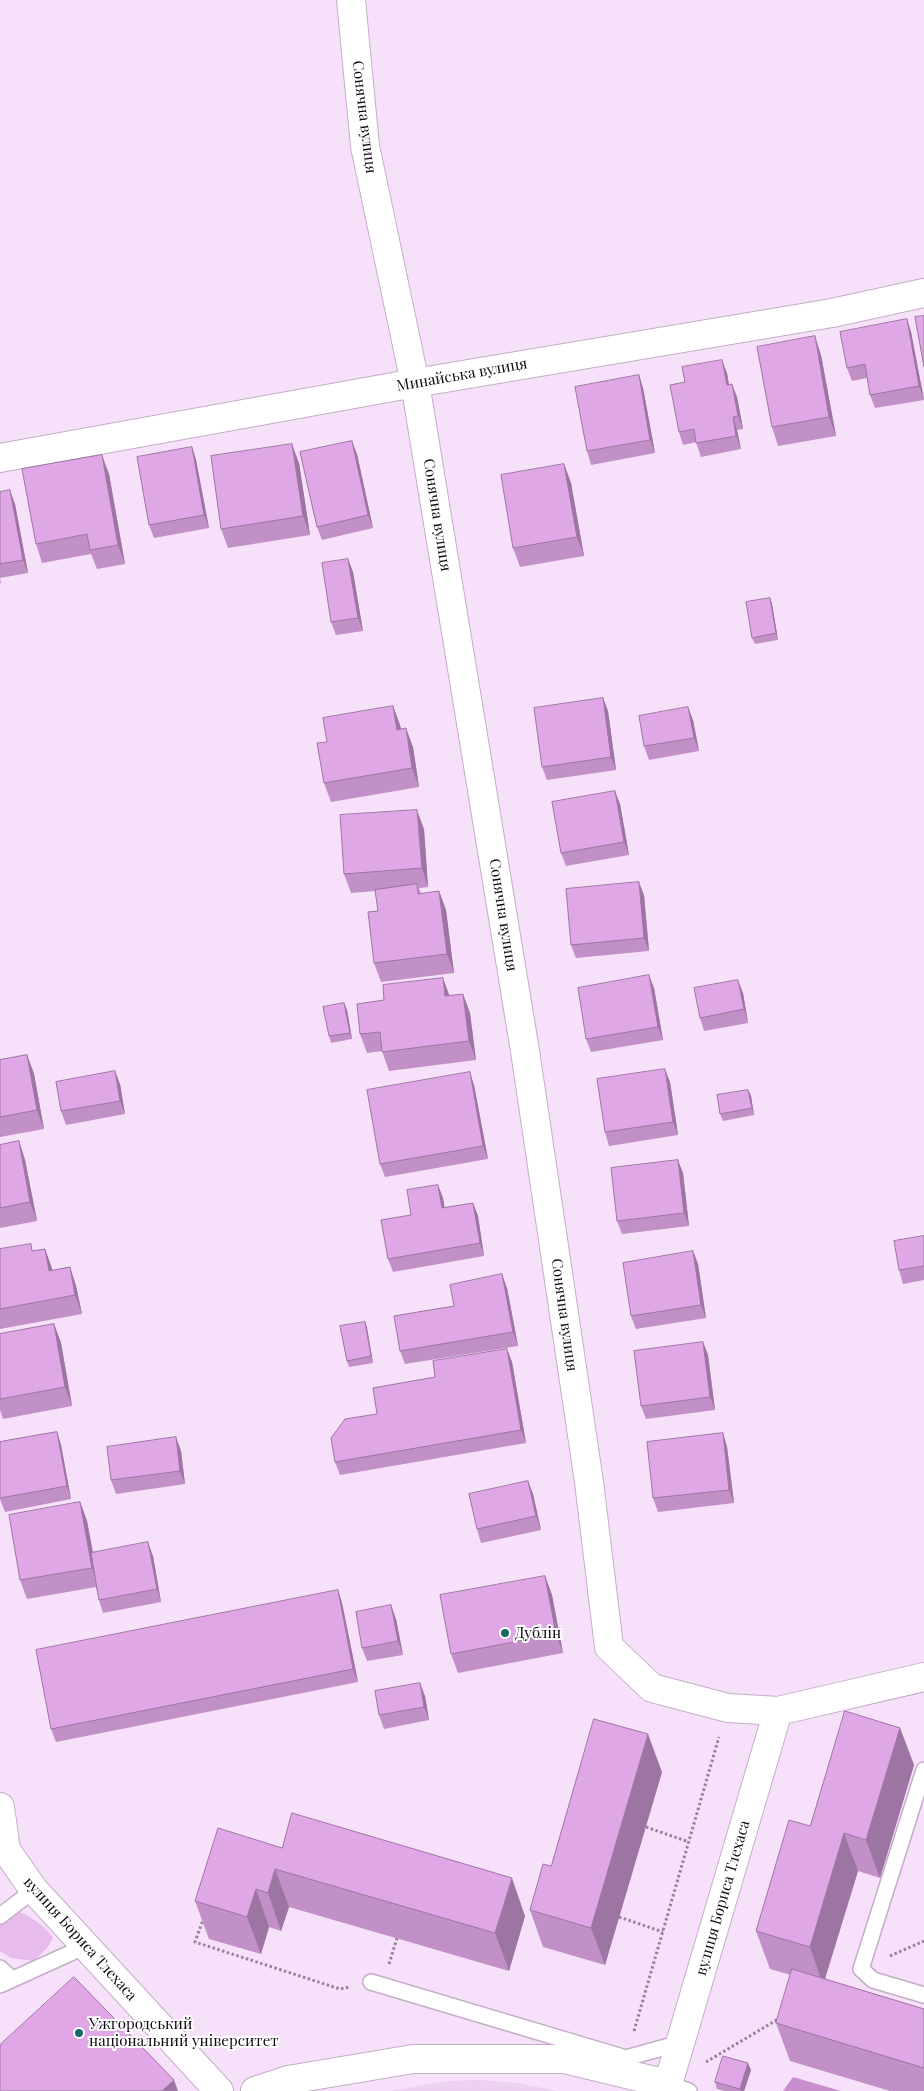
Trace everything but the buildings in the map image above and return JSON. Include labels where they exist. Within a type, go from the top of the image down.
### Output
[{"type":"street","name":"Сонячна вулиця","points":[[351,0],[365,146],[415,383],[525,1051],[589,1482],[609,1647],[652,1688],[728,1708],[778,1711],[924,1677]]},
{"type":"street","name":"Минайська вулиця","points":[[0,458],[415,383],[832,313],[924,293]]},
{"type":"street","name":"вулиця Бориса Тлехаса","points":[[674,2089],[680,2043],[778,1711]]},
{"type":"street","name":"вулиця Бориса Тлехаса","points":[[0,1807],[6,1850],[34,1890],[218,2091]]},
{"type":"street","points":[[256,2091],[288,2080],[413,2059],[564,2059],[623,2062],[674,2089]]},
{"type":"lane","points":[[924,1770],[861,1969],[873,1980],[924,1995]]},
{"type":"lane","points":[[0,1916],[34,1890]]},
{"type":"lane","points":[[0,1968],[6,1982],[86,1946]]},
{"type":"lane","points":[[372,1982],[623,2062],[680,2043]]},
{"type":"path","points":[[623,2062],[728,1708]]},
{"type":"path","points":[[646,1827],[689,1842]]},
{"type":"path","points":[[207,1909],[195,1942],[340,1989],[372,1982]]},
{"type":"path","points":[[619,1917],[663,1932]]},
{"type":"path","points":[[861,1969],[924,1941]]},
{"type":"path","points":[[674,2089],[786,2014]]},
{"type":"shaded area","points":[[19,1912],[38,1922],[53,1938],[48,1947],[34,1961],[11,1958],[0,1951],[0,1923]]},
{"type":"shaded area","points":[[793,2077],[841,2091],[783,2091]]},
{"type":"shaded area","points":[[482,2080],[517,2083],[557,2091],[390,2091],[447,2081]]},
{"type":"place","name":"Дублін","points":[[505,1633]]},
{"type":"place","name":"Ужгородський національний університет","points":[[79,2033]]}]
